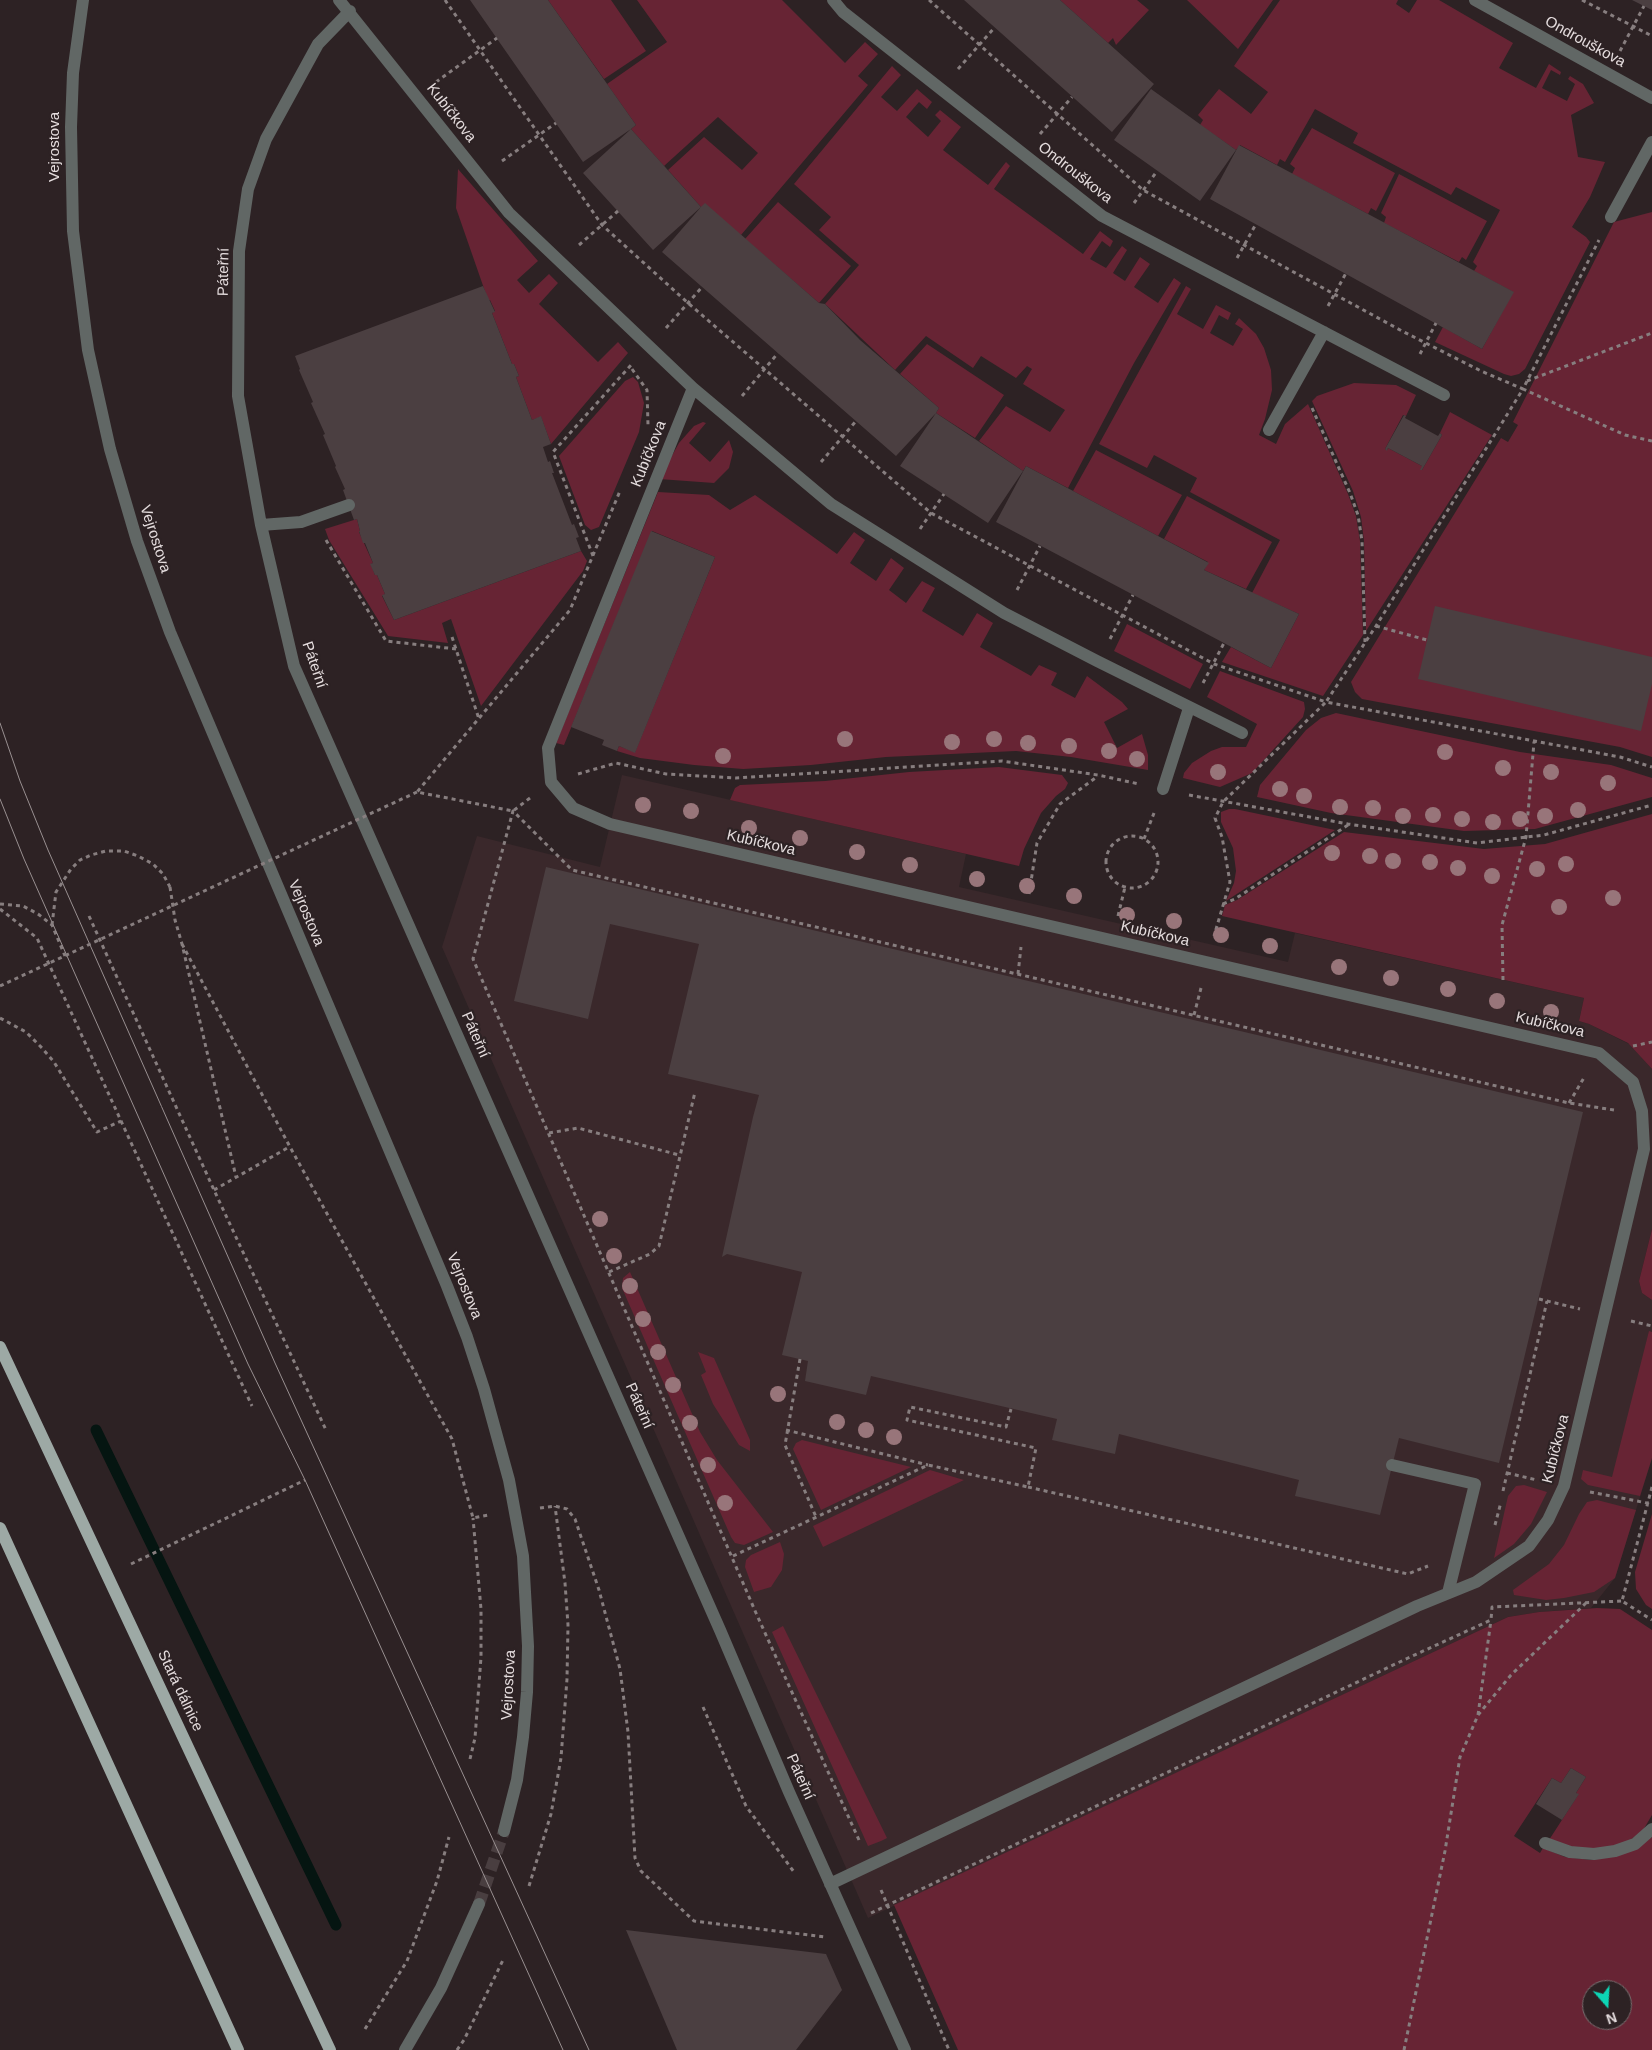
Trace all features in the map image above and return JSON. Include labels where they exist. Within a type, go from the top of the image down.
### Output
[{"type":"main road","name":"Stará dálnice","points":[[0,1347],[330,2050]]},
{"type":"main road","points":[[0,1528],[238,2050]]},
{"type":"street","name":"Vejrostova","points":[[82,0],[72,73],[73,230],[88,350],[110,449],[137,541],[170,632],[467,1337],[501,1450],[516,1510],[527,1600],[527,1692],[517,1780],[504,1831]]},
{"type":"street","name":"Kubíčkova","points":[[339,0],[350,11],[509,213],[693,388],[830,504],[1004,613],[1189,708],[1242,733]]},
{"type":"street","name":"Ondrouškova","points":[[833,0],[843,12],[1102,216],[1444,395]]},
{"type":"street","name":"Ondrouškova","points":[[1476,0],[1652,98]]},
{"type":"street","name":"Páteřní","points":[[350,11],[318,44],[266,139],[248,189],[239,251],[238,396],[261,525],[294,666],[830,1884],[905,2050]]},
{"type":"street","points":[[1612,217],[1652,142]]},
{"type":"street","points":[[1269,430],[1298,377],[1320,330]]},
{"type":"street","name":"Kubíčkova","points":[[693,388],[548,748],[551,782],[573,808],[610,824],[1599,1053],[1633,1082],[1642,1111],[1644,1148],[1562,1492],[1548,1520],[1529,1546],[1476,1582],[1417,1606],[830,1884]]},
{"type":"street","points":[[261,525],[301,522],[349,505]]},
{"type":"street","points":[[1162,789],[1189,708]]},
{"type":"street","points":[[1392,1465],[1475,1484],[1448,1593]]},
{"type":"street","points":[[1545,1843],[1570,1852],[1594,1854],[1615,1851],[1635,1844],[1652,1829]]},
{"type":"street","points":[[405,2050],[441,1988],[479,1904]]},
{"type":"path","points":[[445,0],[602,225],[764,370],[930,513],[1214,664],[1326,702],[1620,758],[1652,767]]},
{"type":"path","points":[[929,0],[1143,190],[1425,344],[1625,435],[1652,441]]},
{"type":"path","points":[[1582,0],[1652,36]]},
{"type":"path","points":[[1608,74],[1644,6]]},
{"type":"path","points":[[941,89],[995,27]]},
{"type":"path","points":[[417,96],[497,38]]},
{"type":"path","points":[[1023,153],[1072,97]]},
{"type":"path","points":[[480,176],[556,123]]},
{"type":"path","points":[[1118,224],[1157,171]]},
{"type":"path","points":[[559,261],[618,211]]},
{"type":"path","points":[[1194,1015],[1230,882],[1222,837],[1215,818],[1223,802],[1326,702],[1376,626],[1523,389],[1612,217]]},
{"type":"path","points":[[1224,280],[1256,224]]},
{"type":"path","points":[[1320,330],[1334,295],[1346,274]]},
{"type":"path","points":[[668,325],[702,287]]},
{"type":"path","points":[[1409,377],[1436,323]]},
{"type":"path","points":[[1527,381],[1652,333]]},
{"type":"path","points":[[725,415],[778,353]]},
{"type":"path","points":[[593,556],[553,452],[630,366],[647,390],[648,424],[644,433]]},
{"type":"path","points":[[1298,377],[1358,515],[1362,541],[1365,642]]},
{"type":"path","points":[[804,482],[856,421]]},
{"type":"path","points":[[0,986],[417,792],[570,610],[622,486]]},
{"type":"path","points":[[905,550],[944,494]]},
{"type":"path","points":[[327,544],[386,641],[456,649]]},
{"type":"path","points":[[1004,613],[1040,546]]},
{"type":"path","points":[[1097,661],[1134,595]]},
{"type":"path","points":[[1376,626],[1427,640]]},
{"type":"path","points":[[452,637],[479,719]]},
{"type":"path","points":[[1189,708],[1224,643]]},
{"type":"path","points":[[1503,980],[1502,925],[1526,838],[1534,741]]},
{"type":"path","points":[[949,2050],[871,1866],[756,1613],[473,959],[513,811],[551,782],[616,763],[666,774],[736,778],[1002,761],[1098,775],[1223,802],[1348,824],[1477,842],[1544,835],[1652,805]]},
{"type":"path","points":[[1018,974],[1024,920],[1037,843],[1060,804],[1098,775]]},
{"type":"path","points":[[417,792],[513,811],[572,870],[1578,1105],[1626,1112],[1642,1111]]},
{"type":"path","points":[[1223,904],[1235,899],[1348,824]]},
{"type":"path","points":[[1136,836],[1151,844],[1158,860],[1154,876],[1149,882],[1142,887],[1133,888],[1117,884],[1107,870],[1106,861],[1112,845],[1127,837],[1136,836]]},
{"type":"path","points":[[52,925],[56,892],[60,883],[80,860],[106,851],[124,851],[152,864],[163,874],[170,887],[174,920],[182,944],[236,1177]]},
{"type":"path","points":[[0,904],[23,906],[38,914],[52,925],[65,956]]},
{"type":"path","points":[[0,908],[37,938],[252,1406]]},
{"type":"path","points":[[89,916],[326,1430]]},
{"type":"path","points":[[182,944],[290,1147],[452,1439],[474,1518],[481,1609],[475,1738],[470,1759]]},
{"type":"path","points":[[0,1018],[26,1032],[42,1048],[54,1062],[98,1132],[121,1121]]},
{"type":"path","points":[[609,1272],[650,1254],[659,1246],[695,1092]]},
{"type":"path","points":[[548,1133],[578,1128],[679,1155]]},
{"type":"path","points":[[214,1190],[290,1147]]},
{"type":"path","points":[[1492,1533],[1547,1301]]},
{"type":"path","points":[[800,1359],[786,1430],[785,1445],[816,1518]]},
{"type":"path","points":[[1011,1409],[1006,1427],[910,1407],[907,1420],[1036,1448],[1028,1487]]},
{"type":"path","points":[[786,1430],[928,1465],[1377,1567]]},
{"type":"path","points":[[732,1556],[928,1465]]},
{"type":"path","points":[[108,1575],[305,1480]]},
{"type":"path","points":[[1622,1601],[1652,1487]]},
{"type":"path","points":[[1647,1504],[1652,1502]]},
{"type":"path","points":[[530,1886],[551,1814],[561,1758],[568,1679],[568,1625],[565,1583],[555,1506]]},
{"type":"path","points":[[474,1518],[516,1510],[555,1506],[567,1509],[575,1519],[599,1590],[620,1669],[628,1732],[635,1858],[641,1871],[694,1921],[826,1937]]},
{"type":"path","points":[[1404,2050],[1445,1851],[1460,1757],[1478,1715],[1492,1607],[1622,1601],[1652,1620]]},
{"type":"path","points":[[1478,1715],[1512,1675],[1587,1602]]},
{"type":"path","points":[[849,1926],[887,1905],[1491,1620]]},
{"type":"path","points":[[703,1707],[746,1806],[799,1879]]},
{"type":"path","points":[[365,2030],[407,1961],[437,1881],[449,1838]]},
{"type":"path","points":[[822,1928],[830,1945]]},
{"type":"path","points":[[457,2050],[464,2040],[504,1958]]},
{"type":"shaded area","points":[[548,0],[611,0],[646,51],[604,79]]},
{"type":"shaded area","points":[[637,0],[782,0],[845,63],[865,42],[878,54],[858,76],[868,85],[741,235],[701,207],[668,170],[704,137],[742,170],[758,153],[718,117],[664,166],[631,129],[636,125],[607,84],[667,42]]},
{"type":"shaded area","points":[[1060,0],[1137,0],[1149,10],[1116,45],[1113,38],[1108,43]]},
{"type":"shaded area","points":[[1187,0],[1273,0],[1238,49]]},
{"type":"shaded area","points":[[1280,0],[1398,0],[1396,4],[1409,13],[1417,0],[1439,0],[1513,43],[1499,68],[1536,88],[1549,64],[1561,72],[1560,75],[1551,70],[1542,88],[1567,101],[1575,84],[1568,79],[1570,76],[1583,84],[1594,103],[1571,115],[1578,157],[1605,162],[1590,197],[1572,227],[1590,242],[1525,369],[1519,374],[1511,376],[1504,374],[1435,342],[1443,327],[1482,349],[1513,292],[1474,271],[1477,266],[1473,262],[1500,210],[1456,187],[1451,195],[1353,143],[1358,133],[1315,109],[1285,162],[1280,159],[1277,165],[1240,145],[1236,150],[1200,125],[1203,120],[1198,115],[1219,89],[1251,114],[1268,92],[1234,66]]},
{"type":"shaded area","points":[[892,66],[901,75],[881,97],[897,111],[917,89],[932,102],[927,109],[919,102],[906,117],[928,137],[941,121],[935,115],[940,110],[961,127],[943,150],[988,185],[1006,162],[1010,166],[994,189],[1083,254],[1100,231],[1113,241],[1110,247],[1102,241],[1090,259],[1106,268],[1122,246],[1127,250],[1113,273],[1125,281],[1140,257],[1150,264],[1134,287],[1158,303],[1174,278],[1181,283],[1134,363],[1068,488],[1026,466],[1023,471],[979,441],[1006,406],[1050,432],[1065,410],[1023,384],[1032,369],[1027,366],[1016,378],[981,356],[973,368],[926,336],[895,370],[825,304],[859,265],[819,230],[831,217],[794,184]]},
{"type":"shaded area","points":[[1312,128],[1395,173],[1376,211],[1371,208],[1368,214],[1292,174],[1295,168],[1290,164]]},
{"type":"shaded area","points":[[458,169],[538,261],[517,280],[529,293],[549,274],[558,283],[539,304],[598,362],[618,342],[628,353],[551,444],[541,417],[532,420],[516,377],[519,376],[514,364],[512,364],[492,313],[495,311],[490,300],[488,300],[456,208]]},
{"type":"shaded area","points":[[1399,174],[1487,221],[1466,260],[1462,257],[1459,262],[1384,223],[1386,217],[1381,213]]},
{"type":"shaded area","points":[[778,202],[851,266],[819,303],[745,239]]},
{"type":"shaded area","points":[[1652,212],[1652,757],[1620,747],[1362,699],[1355,692],[1351,682],[1501,438],[1508,442],[1518,425],[1513,422],[1614,222]]},
{"type":"shaded area","points":[[1186,286],[1191,289],[1177,314],[1203,329],[1216,305],[1231,313],[1228,320],[1219,315],[1210,333],[1233,346],[1243,329],[1235,324],[1239,318],[1256,334],[1264,348],[1271,370],[1272,390],[1259,435],[1276,444],[1285,424],[1308,404],[1356,516],[1360,541],[1363,635],[1323,696],[1222,662],[1231,647],[1271,668],[1299,614],[1252,593],[1280,540],[1190,492],[1197,478],[1154,455],[1147,468],[1099,444]]},
{"type":"shaded area","points":[[927,344],[1004,395],[975,438],[936,413],[939,408],[900,374]]},
{"type":"shaded area","points":[[633,377],[638,382],[644,403],[639,432],[599,527],[591,530],[585,525],[559,456],[625,381]]},
{"type":"shaded area","points":[[1354,383],[1396,385],[1416,395],[1406,416],[1403,415],[1385,449],[1387,450],[1388,448],[1422,466],[1422,470],[1442,435],[1440,433],[1450,412],[1492,435],[1366,631],[1364,541],[1361,517],[1353,491],[1312,401],[1317,396]]},
{"type":"shaded area","points":[[703,422],[706,423],[689,443],[710,462],[729,440],[733,452],[729,468],[714,483],[659,479],[679,443],[694,426]]},
{"type":"shaded area","points":[[1096,450],[1182,495],[1158,536],[1073,491]]},
{"type":"shaded area","points":[[658,492],[709,495],[730,510],[755,495],[837,554],[854,532],[865,540],[850,563],[876,581],[891,558],[904,568],[889,590],[906,603],[922,581],[935,588],[922,611],[963,636],[977,613],[993,623],[980,647],[1031,676],[1039,665],[1057,673],[1051,685],[1075,698],[1087,676],[1122,702],[1128,709],[1104,722],[1117,748],[1142,734],[1148,755],[1148,770],[1071,757],[1016,751],[886,757],[811,765],[743,769],[640,758],[617,751],[619,746],[635,752],[715,557],[652,531],[564,745],[556,743]]},
{"type":"shaded area","points":[[1187,496],[1272,542],[1246,589],[1204,570],[1208,562],[1164,539]]},
{"type":"shaded area","points":[[357,519],[359,532],[373,563],[371,564],[375,575],[377,575],[385,594],[382,596],[394,620],[581,551],[587,561],[583,571],[481,706],[451,619],[442,623],[448,643],[388,636],[329,540],[325,529]]},
{"type":"shaded area","points":[[1127,624],[1203,664],[1190,689],[1114,651]]},
{"type":"shaded area","points":[[1220,671],[1304,702],[1305,709],[1303,717],[1252,773],[1220,787],[1183,778],[1184,773],[1192,763],[1211,751],[1222,747],[1246,747],[1257,724],[1207,697]]},
{"type":"shaded area","points":[[1336,713],[1520,752],[1611,765],[1652,778],[1652,797],[1535,829],[1464,831],[1331,813],[1257,797],[1260,785],[1306,730],[1321,718]]},
{"type":"shaded area","points":[[999,767],[1062,775],[1068,783],[1065,789],[1041,813],[1024,849],[1019,866],[730,800],[735,788],[740,785],[825,781],[909,772]]},
{"type":"shaded area","points":[[622,775],[966,854],[959,887],[1288,962],[1295,933],[1584,998],[1579,1021],[1629,1044],[1652,1069],[1652,1229],[1639,1281],[1642,1293],[1652,1300],[1652,1458],[1615,1578],[1591,1608],[1539,1612],[1508,1617],[868,1918],[442,947],[477,836],[600,867]]},
{"type":"shaded area","points":[[1229,809],[1335,830],[1226,901],[1234,883],[1236,871],[1233,848],[1221,822],[1221,812]]},
{"type":"shaded area","points":[[1652,814],[1652,1069],[1628,1043],[1579,1021],[1584,998],[1222,916],[1225,905],[1237,900],[1344,832],[1484,849],[1545,844]]},
{"type":"shaded area","points":[[1652,1229],[1652,1300],[1642,1293],[1639,1281]]},
{"type":"shaded area","points":[[630,1272],[700,1432],[717,1460],[773,1532],[744,1545],[735,1543],[731,1537],[622,1288],[623,1278]]},
{"type":"shaded area","points":[[1649,1331],[1652,1332],[1652,1458],[1640,1496],[1588,1485],[1581,1479],[1583,1470],[1612,1477]]},
{"type":"shaded area","points":[[698,1352],[714,1358],[750,1440],[750,1451],[739,1445],[713,1404],[701,1375],[706,1372]]},
{"type":"shaded area","points":[[802,1440],[911,1467],[821,1510],[793,1449],[796,1443]]},
{"type":"shaded area","points":[[930,1470],[964,1480],[823,1547],[813,1526]]},
{"type":"shaded area","points":[[1524,1485],[1547,1492],[1531,1524],[1514,1544],[1494,1558],[1508,1496],[1516,1486]]},
{"type":"shaded area","points":[[1597,1500],[1636,1510],[1615,1578],[1594,1592],[1564,1598],[1546,1600],[1514,1595],[1513,1590],[1549,1564],[1564,1545],[1587,1502]]},
{"type":"shaded area","points":[[1652,1514],[1652,1609],[1646,1605],[1636,1589],[1635,1572]]},
{"type":"shaded area","points":[[780,1542],[784,1554],[782,1570],[771,1587],[754,1592],[745,1567],[746,1560],[751,1555]]},
{"type":"shaded area","points":[[1597,1608],[1620,1609],[1652,1630],[1652,1815],[1642,1832],[1627,1842],[1589,1850],[1568,1847],[1549,1840],[1578,1795],[1576,1793],[1586,1777],[1571,1768],[1561,1783],[1552,1778],[1514,1836],[1540,1853],[1543,1848],[1565,1857],[1591,1860],[1629,1851],[1652,1837],[1652,2050],[958,2050],[894,1905],[1508,1617],[1539,1612]]},
{"type":"shaded area","points":[[783,1626],[887,1838],[881,1841],[868,1846],[772,1632]]},
{"type":"building","points":[[470,0],[548,0],[636,125],[583,162]]},
{"type":"building","points":[[964,0],[1060,0],[1154,84],[1112,132]]},
{"type":"building","points":[[1632,0],[1652,0],[1652,10]]},
{"type":"building","points":[[1151,89],[1236,150],[1200,201],[1114,140]]},
{"type":"building","points":[[631,129],[701,207],[653,250],[583,173]]},
{"type":"building","points":[[1239,145],[1514,292],[1482,349],[1210,199]]},
{"type":"building","points":[[705,203],[819,303],[825,304],[860,340],[939,408],[896,456],[662,252]]},
{"type":"building","points":[[483,286],[495,312],[492,313],[512,364],[514,364],[519,376],[516,377],[532,420],[541,416],[551,444],[543,447],[548,462],[550,461],[554,473],[552,473],[572,525],[574,524],[579,537],[576,538],[581,551],[394,620],[382,595],[385,594],[377,575],[375,575],[370,564],[373,563],[365,543],[363,543],[357,519],[354,520],[343,490],[345,489],[335,467],[323,435],[325,434],[311,403],[313,402],[295,356]]},
{"type":"building","points":[[936,413],[1023,471],[988,523],[900,466]]},
{"type":"building","points":[[1404,415],[1406,416],[1405,418],[1438,436],[1440,433],[1442,435],[1422,470],[1420,470],[1422,466],[1388,448],[1387,451],[1385,449]]},
{"type":"building","points":[[1026,466],[1209,563],[1204,570],[1299,614],[1271,668],[996,522]]},
{"type":"building","points":[[651,531],[715,557],[635,753],[619,746],[617,751],[602,745],[604,740],[571,727]]},
{"type":"building","points":[[1435,606],[1652,657],[1652,684],[1641,731],[1418,679]]},
{"type":"building","points":[[546,867],[1583,1112],[1499,1463],[1399,1438],[1380,1515],[1295,1496],[1299,1480],[1119,1434],[1115,1454],[1052,1440],[1057,1419],[871,1376],[866,1395],[805,1381],[808,1361],[782,1355],[802,1272],[727,1254],[722,1257],[759,1095],[668,1074],[699,944],[610,924],[588,1019],[514,1001]]},
{"type":"building","points":[[1571,1768],[1586,1777],[1576,1793],[1579,1794],[1562,1820],[1536,1804],[1552,1778],[1561,1783]]},
{"type":"building","points":[[626,1930],[826,1954],[842,1990],[796,2050],[677,2050]]},
{"type":"waterway","points":[[96,1430],[336,1925]]},
{"type":"tunnel","points":[[479,1904],[504,1831]]},
{"type":"tram line","points":[[0,723],[20,781],[48,850],[275,1363],[589,2050]]},
{"type":"tram line","points":[[0,799],[24,859],[248,1364],[305,1480],[563,2050]]}]
